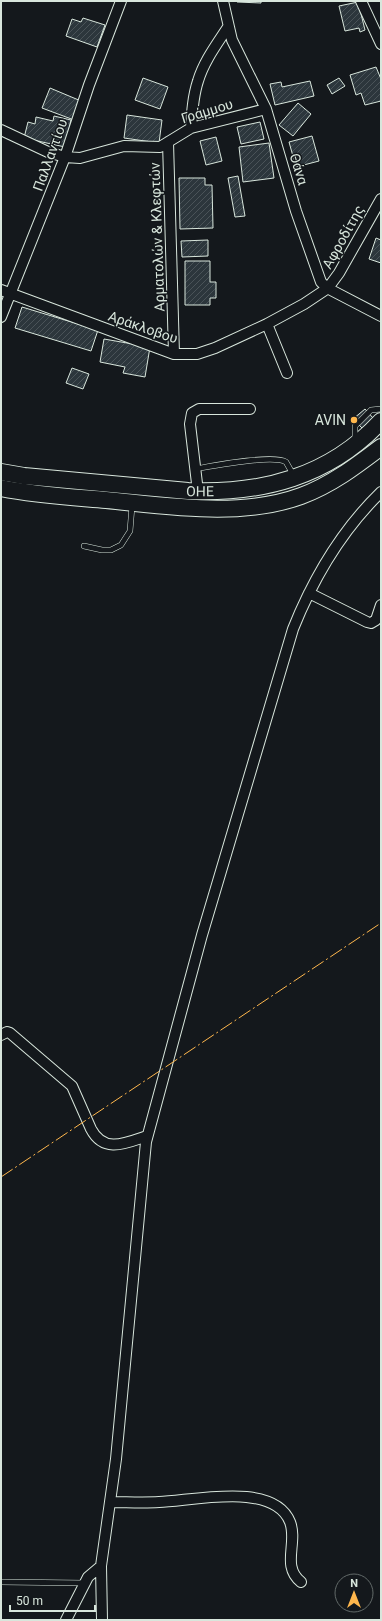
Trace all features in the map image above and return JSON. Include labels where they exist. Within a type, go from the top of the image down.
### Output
[{"type":"main road","name":"ΟΗΕ","points":[[1,472],[198,492],[261,487],[295,479],[326,464],[355,445],[381,422]]},
{"type":"main road","name":"ΟΗΕ","points":[[1,488],[133,503],[188,507],[224,508],[264,505],[301,496],[335,480],[381,447]]},
{"type":"street","name":"Παλλαντίου","points":[[1,317],[6,292],[65,157],[89,86],[121,1]]},
{"type":"street","name":"Θάνα","points":[[223,1],[228,27],[238,53],[266,109],[296,211],[321,282],[328,288],[381,316]]},
{"type":"street","points":[[361,1],[381,44]]},
{"type":"street","points":[[191,128],[194,99],[198,81],[209,56],[228,27]]},
{"type":"street","name":"Γράμμου","points":[[1,130],[43,150],[65,157],[84,157],[124,146],[160,147],[191,128],[266,109]]},
{"type":"street","name":"Αρματολών & Κλεφτών","points":[[168,142],[174,354]]},
{"type":"street","name":"Αφροδίτης","points":[[328,288],[339,273],[381,199]]},
{"type":"street","name":"Αράκλοβου","points":[[6,292],[174,354],[189,355],[201,353],[267,324],[304,304],[328,288]]},
{"type":"street","points":[[267,324],[286,374]]},
{"type":"street","points":[[198,492],[190,424],[192,413],[199,409],[250,409]]},
{"type":"street","points":[[102,1620],[100,1566],[117,1451],[147,1136],[202,935],[281,664],[293,629],[309,593],[344,535],[381,492]]},
{"type":"street","points":[[309,593],[369,622],[376,620],[381,605]]},
{"type":"street","points":[[1,1034],[8,1032],[10,1033],[72,1086],[94,1136],[100,1141],[114,1145],[131,1142],[147,1136]]},
{"type":"street","points":[[110,1502],[160,1502],[238,1496],[254,1498],[272,1504],[285,1514],[289,1521],[293,1540],[290,1564],[293,1573],[301,1582]]},
{"type":"street","points":[[66,1620],[88,1577],[100,1566]]},
{"type":"lane","points":[[355,445],[355,426],[371,410],[381,409]]},
{"type":"lane","points":[[195,470],[223,464],[277,459],[286,462],[295,479]]},
{"type":"lane","points":[[84,546],[102,550],[112,550],[121,545],[130,531],[133,503]]},
{"type":"lane","points":[[1,1582],[85,1583]]},
{"type":"building","points":[[261,1],[261,3],[237,2]]},
{"type":"building","points":[[358,2],[365,30],[360,32],[359,28],[345,31],[339,6]]},
{"type":"building","points":[[83,18],[105,25],[97,47],[66,36],[72,19],[81,22]]},
{"type":"building","points":[[376,67],[381,79],[381,101],[365,105],[361,93],[356,95],[350,75]]},
{"type":"building","points":[[143,78],[168,87],[160,109],[135,100]]},
{"type":"building","points":[[339,78],[345,86],[332,94],[327,85]]},
{"type":"building","points":[[310,81],[314,96],[275,105],[270,84],[281,82],[282,87]]},
{"type":"building","points":[[50,88],[81,101],[74,120],[42,108]]},
{"type":"building","points":[[298,103],[311,114],[293,136],[279,125]]},
{"type":"building","points":[[127,115],[162,120],[159,143],[124,138]]},
{"type":"building","points":[[54,116],[71,120],[65,147],[24,138],[28,122],[35,124],[36,117],[53,121]]},
{"type":"building","points":[[260,122],[264,139],[241,144],[237,127]]},
{"type":"building","points":[[312,136],[319,161],[296,167],[289,142]]},
{"type":"building","points":[[216,137],[222,161],[206,165],[200,141]]},
{"type":"building","points":[[269,143],[274,178],[243,182],[239,147]]},
{"type":"building","points":[[238,176],[245,216],[235,217],[228,178]]},
{"type":"building","points":[[179,178],[205,178],[205,185],[212,185],[213,228],[180,229]]},
{"type":"building","points":[[376,238],[381,240],[381,263],[369,259]]},
{"type":"building","points":[[208,240],[208,256],[182,257],[181,241]]},
{"type":"building","points":[[185,261],[210,261],[210,282],[216,282],[216,298],[210,298],[210,305],[185,305]]},
{"type":"building","points":[[22,307],[98,330],[91,351],[15,328]]},
{"type":"building","points":[[104,339],[150,347],[145,377],[123,373],[125,367],[100,362]]},
{"type":"building","points":[[72,368],[89,374],[83,389],[66,383]]},
{"type":"building","points":[[365,409],[373,418],[362,428],[353,419]]},
{"type":"power","points":[[1,1177],[381,923]]},
{"type":"place","name":"AVIN","points":[[354,420]]}]
